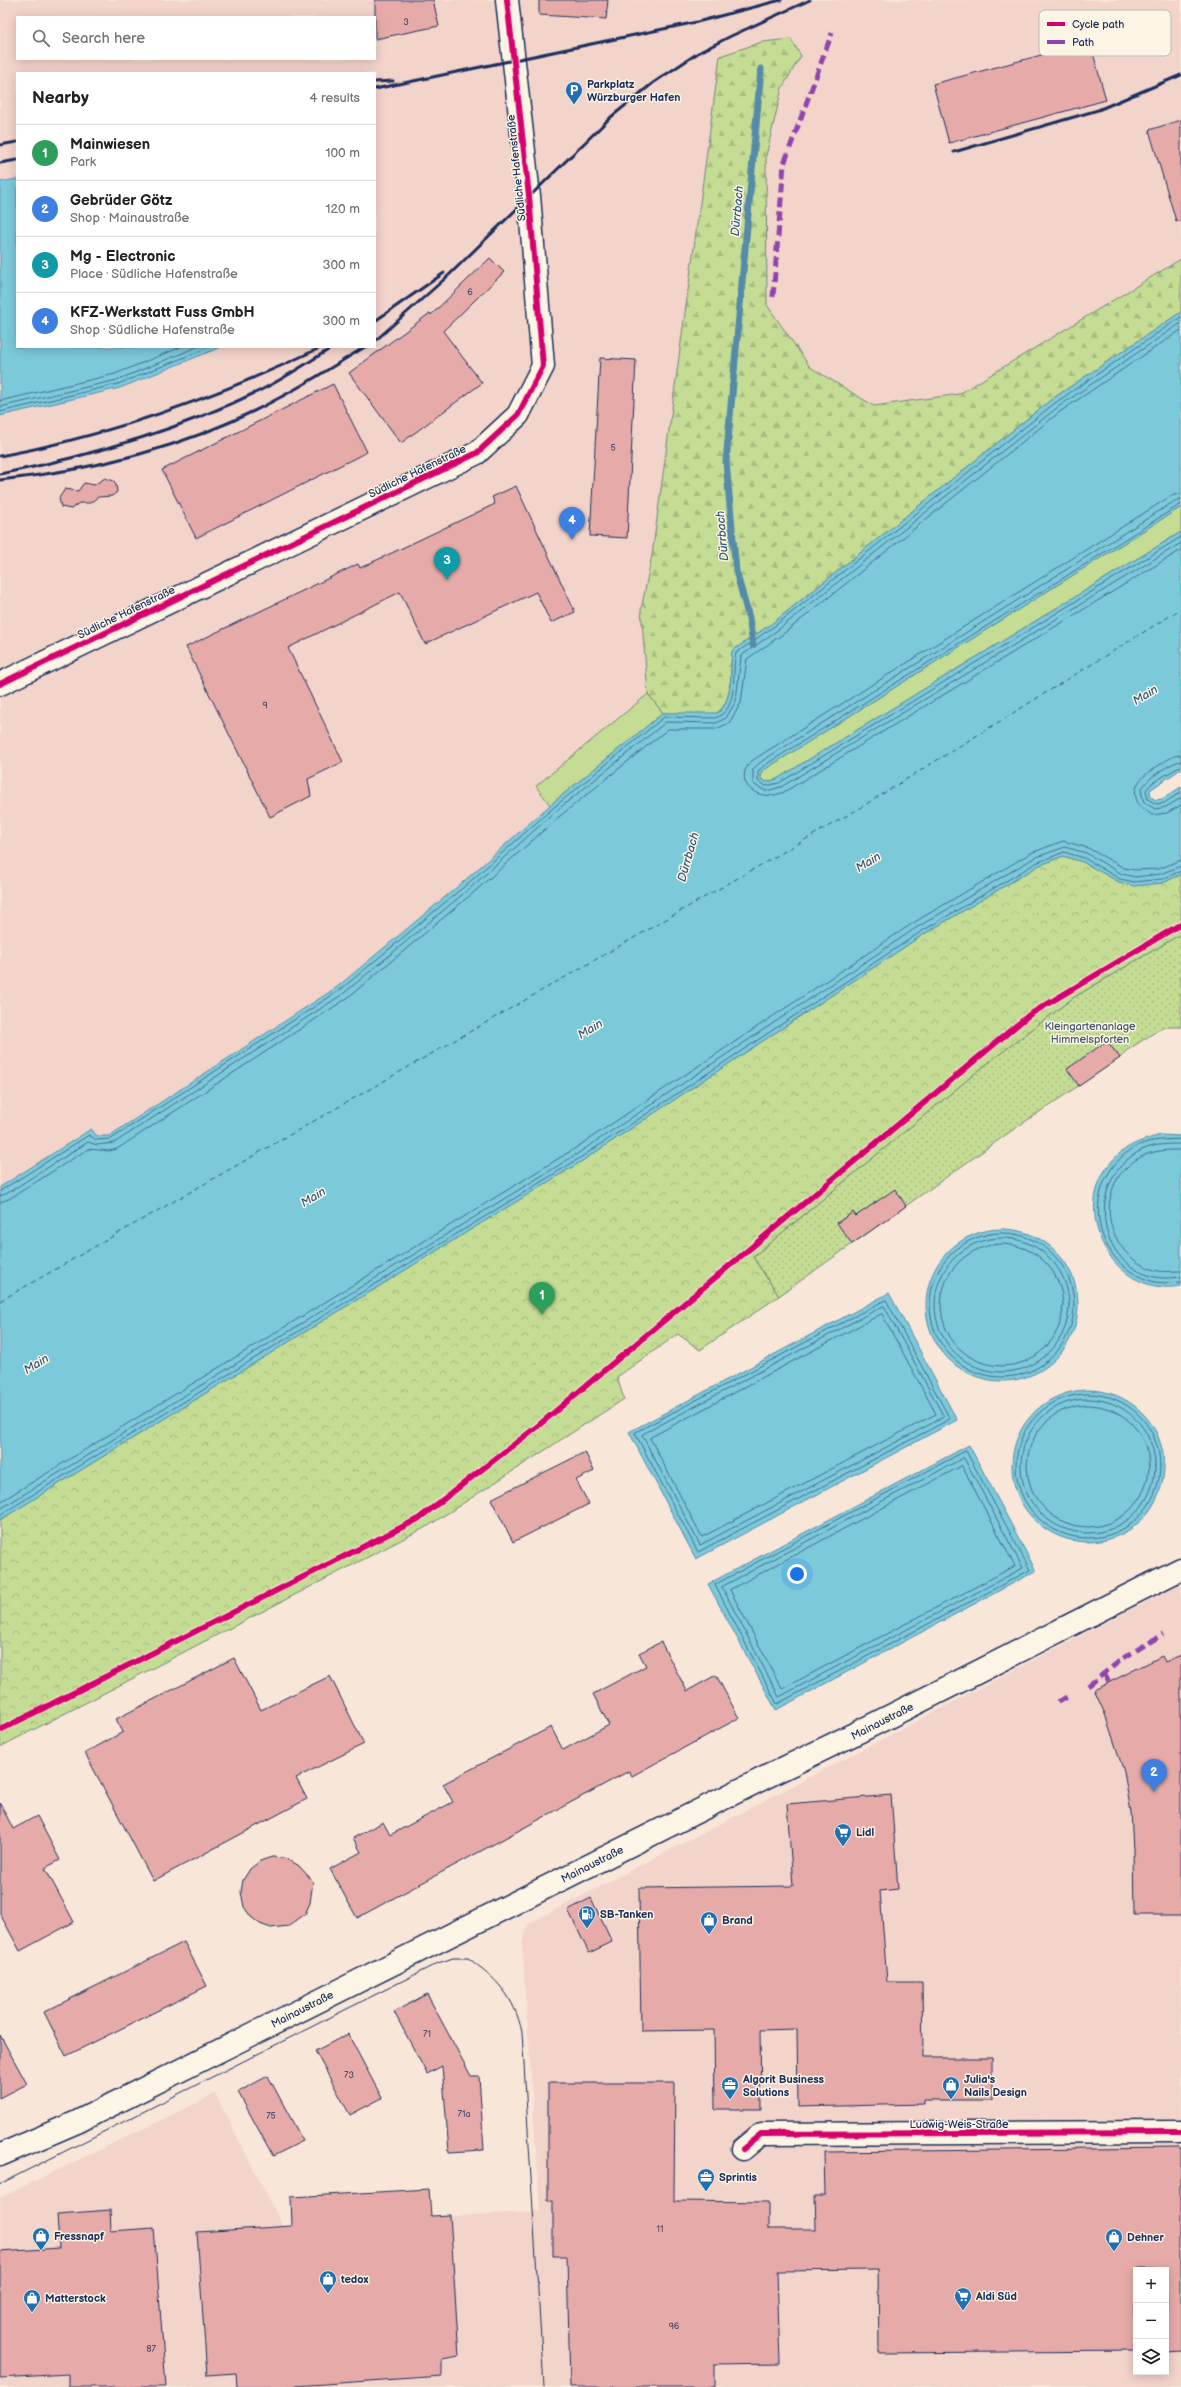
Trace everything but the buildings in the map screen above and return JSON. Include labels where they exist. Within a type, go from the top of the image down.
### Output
[{"type":"street","name":"Südliche Hafenstraße","points":[[0,684],[477,453],[518,415],[543,366],[529,196],[507,0]]},
{"type":"street","name":"Mainaustraße","points":[[0,2155],[77,2122],[780,1770],[893,1716],[981,1669],[1181,1569]]},
{"type":"street","name":"Ludwig-Weis-Straße","points":[[742,2149],[761,2134],[1181,2132]]},
{"type":"shaded area","points":[[0,0],[1181,0],[1181,259],[959,394],[874,406],[810,367],[767,305],[766,156],[782,88],[800,56],[790,39],[652,555],[641,610],[648,694],[536,786],[550,805],[463,882],[337,987],[109,1136],[97,1136],[90,1129],[0,1187],[0,416],[120,388],[219,348],[376,348],[376,72],[16,72],[16,179],[0,182]]},
{"type":"shaded area","points":[[1181,1583],[1181,2387],[0,2387],[0,2198],[215,2094],[283,2226],[540,2211],[522,1944],[528,1924]]},
{"type":"green space","points":[[791,39],[801,56],[782,88],[766,156],[767,305],[810,367],[874,406],[959,394],[1181,259],[1181,312],[1052,399],[774,622],[732,651],[731,676],[728,694],[721,709],[715,714],[663,713],[648,694],[641,610],[652,555],[720,56],[762,42]]},
{"type":"green space","points":[[1181,507],[1181,532],[777,779],[766,782],[761,779],[761,772],[767,768]]},
{"type":"green space","points":[[648,694],[663,713],[550,805],[536,786]]},
{"type":"green space","points":[[1063,856],[1083,862],[1119,882],[1163,883],[1181,874],[1181,934],[1073,998],[983,1067],[753,1257],[779,1296],[700,1350],[678,1334],[617,1377],[624,1399],[428,1526],[0,1747],[0,1520],[582,1161],[921,936],[1038,866]]},
{"type":"green space","name":"Kleingartenanlage Himmelspforten","points":[[1181,934],[1181,1027],[1163,1027],[1126,1051],[1120,1058],[1014,1129],[779,1296],[753,1257],[983,1067],[1073,998]]},
{"type":"water","points":[[16,179],[16,348],[219,348],[120,388],[0,416],[0,182]]},
{"type":"water","name":"Main","points":[[1181,312],[1181,507],[767,768],[761,772],[761,779],[766,782],[777,779],[1181,532],[1181,769],[1150,790],[1151,797],[1156,800],[1162,799],[1181,787],[1181,874],[1163,883],[1134,886],[1119,882],[1083,862],[1063,856],[1038,866],[921,936],[582,1161],[0,1520],[0,1187],[91,1129],[97,1136],[109,1136],[337,987],[463,882],[550,805],[663,713],[718,713],[727,700],[729,692],[732,651],[774,622],[1052,399]]},
{"type":"water","points":[[1161,1135],[1181,1136],[1181,1286],[1155,1286],[1133,1278],[1115,1263],[1102,1243],[1095,1220],[1095,1197],[1103,1174],[1124,1150],[1139,1142]]},
{"type":"water","points":[[995,1229],[1009,1229],[1024,1232],[1038,1238],[1056,1251],[1069,1269],[1075,1283],[1078,1305],[1075,1327],[1069,1341],[1056,1359],[1038,1372],[1024,1378],[1009,1381],[995,1381],[980,1378],[966,1372],[954,1364],[943,1353],[935,1341],[929,1327],[926,1312],[926,1298],[929,1283],[935,1269],[943,1257],[954,1246],[966,1238],[980,1232]]},
{"type":"water","points":[[889,1293],[957,1420],[696,1559],[629,1432]]},
{"type":"water","points":[[1081,1390],[1095,1390],[1110,1393],[1124,1399],[1142,1412],[1155,1430],[1161,1444],[1164,1466],[1161,1488],[1155,1502],[1142,1520],[1124,1533],[1110,1539],[1095,1542],[1081,1542],[1066,1539],[1052,1533],[1040,1525],[1029,1514],[1021,1502],[1015,1488],[1012,1473],[1012,1459],[1015,1444],[1021,1430],[1029,1418],[1040,1407],[1052,1399],[1066,1393]]},
{"type":"water","points":[[969,1445],[1036,1571],[776,1710],[708,1584]]},
{"type":"waterway","name":"Dürrbach","points":[[753,645],[749,618],[736,571],[726,462],[761,69]]},
{"type":"ferry route","points":[[0,1301],[855,811],[1181,609]]},
{"type":"tram line","points":[[0,2184],[438,1963],[453,1958],[468,1958],[488,1973],[503,1989],[519,2019],[522,2032],[544,2387]]},
{"type":"railway","points":[[376,89],[697,22],[781,0]]},
{"type":"railway","points":[[376,340],[449,275],[611,117],[653,83],[698,53],[731,36],[810,0]]},
{"type":"railway","points":[[954,152],[1098,110],[1181,75]]},
{"type":"railway","points":[[376,82],[393,81]]},
{"type":"railway","points":[[0,145],[16,142]]},
{"type":"railway","points":[[0,163],[16,160]]},
{"type":"railway","points":[[376,320],[444,273]]},
{"type":"railway","points":[[0,456],[83,437],[164,412],[244,382],[320,348]]},
{"type":"railway","points":[[0,474],[101,450],[200,417],[263,389],[331,348]]},
{"type":"railway","points":[[0,480],[72,470],[144,453],[179,442],[247,415],[301,386],[363,348]]},
{"type":"marked path","points":[[773,297],[784,164],[832,33]]},
{"type":"marked path","points":[[1088,1686],[1125,1657],[1163,1634]]},
{"type":"marked path","points":[[1104,1673],[1109,1683]]},
{"type":"marked path","points":[[1058,1702],[1071,1695]]},
{"type":"cycle path","points":[[0,684],[477,453],[518,415],[543,366],[529,196],[507,0]]},
{"type":"cycle path","points":[[0,1730],[418,1519],[539,1425],[1029,1015],[1181,924]]},
{"type":"cycle path","points":[[743,2149],[761,2134],[1181,2132]]},
{"type":"place","name":"Parkplatz Würzburger Hafen","points":[[574,105]]},
{"type":"place","name":"KFZ-Werkstatt Fuss GmbH","points":[[572,540]]},
{"type":"place","name":"Mg - Electronic","points":[[447,580]]},
{"type":"place","name":"Mainwiesen","points":[[542,1315]]},
{"type":"place","name":"Gebrüder Götz","points":[[1154,1792]]},
{"type":"place","name":"Lidl","points":[[843,1847]]},
{"type":"place","name":"SB-Tanken","points":[[587,1929]]},
{"type":"place","name":"Brand","points":[[709,1935]]},
{"type":"place","name":"Algorit Business Solutions","points":[[730,2100]]},
{"type":"place","name":"Julia's Nails Design","points":[[951,2100]]},
{"type":"place","name":"Sprintis","points":[[706,2192]]},
{"type":"place","name":"Fressnapf","points":[[41,2251]]},
{"type":"place","name":"Dehner","points":[[1114,2252]]},
{"type":"place","name":"tedox","points":[[328,2294]]},
{"type":"place","name":"Aldi Süd","points":[[963,2311]]},
{"type":"place","name":"Matterstock","points":[[32,2313]]}]
